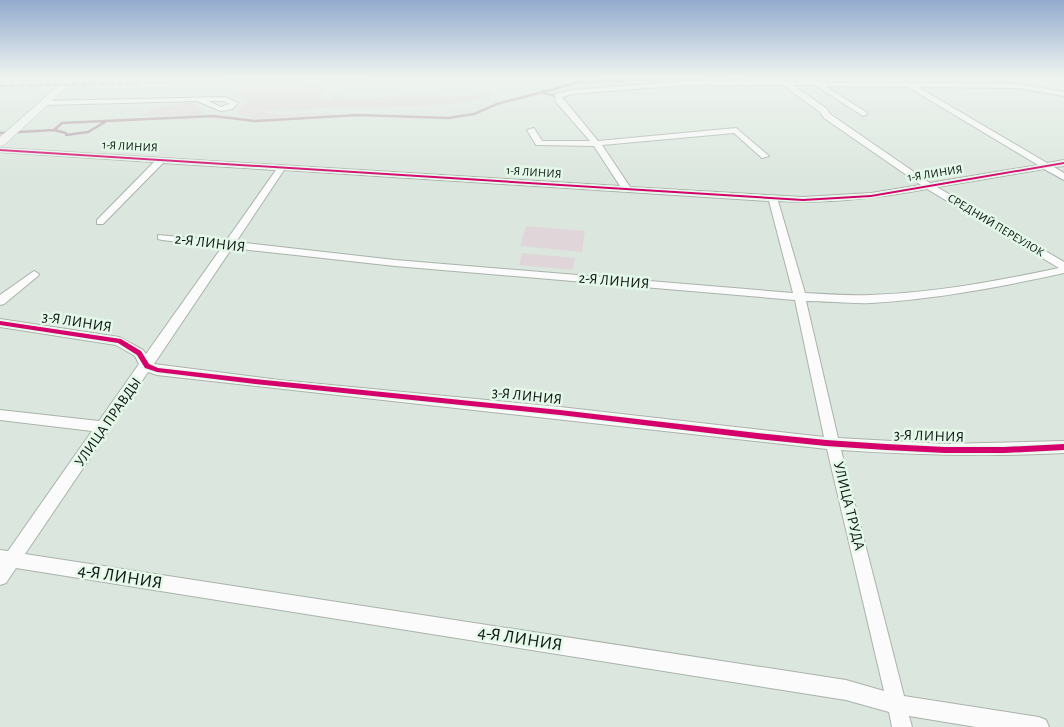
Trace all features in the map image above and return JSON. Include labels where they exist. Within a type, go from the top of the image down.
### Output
[{"type":"main road","points":[[0,143],[35,112]]},
{"type":"street","points":[[569,112],[596,143],[627,190]]},
{"type":"street","name":"СРЕДНИЙ ПЕРЕУЛОК","points":[[824,112],[827,116],[927,185],[1064,266]]},
{"type":"street","points":[[955,112],[1064,177]]},
{"type":"street","points":[[531,130],[539,144],[566,145],[736,130],[765,156]]},
{"type":"street","name":"1-Я ЛИНИЯ","points":[[0,150],[282,166],[627,190],[774,198],[833,199],[871,196],[1064,163]]},
{"type":"street","points":[[100,222],[162,159]]},
{"type":"street","name":"УЛИЦА ПРАВДЫ","points":[[0,577],[6,559],[147,366],[226,246],[282,166]]},
{"type":"street","name":"УЛИЦА ТРУДА","points":[[774,198],[800,297],[902,727]]},
{"type":"street","name":"2-Я ЛИНИЯ","points":[[162,238],[395,263],[800,297],[869,299],[914,296],[991,286],[1064,270]]},
{"type":"street","points":[[0,301],[34,274]]},
{"type":"street","name":"3-Я ЛИНИЯ","points":[[0,323],[120,341],[138,352],[147,366],[157,370],[186,374],[504,406],[834,445],[951,450],[1027,450],[1064,447]]},
{"type":"street","points":[[0,415],[104,427]]},
{"type":"street","name":"4-Я ЛИНИЯ","points":[[6,559],[846,690],[898,705],[1039,727]]},
{"type":"shaded area","points":[[147,112],[203,112],[201,115],[142,116]]},
{"type":"shaded area","points":[[237,112],[278,114],[345,113],[257,119],[238,114]]},
{"type":"shaded area","points":[[526,226],[585,231],[582,252],[520,246]]},
{"type":"shaded area","points":[[522,253],[575,258],[573,270],[519,265]]},
{"type":"waterway","points":[[54,130],[62,123],[213,116],[255,121],[358,115],[448,118],[479,112]]},
{"type":"waterway","points":[[54,130],[66,133],[66,135],[88,132],[105,122]]},
{"type":"waterway","points":[[0,133],[54,130]]},
{"type":"cycle path","points":[[0,150],[803,200],[871,196],[1064,163]]},
{"type":"cycle path","points":[[0,323],[119,341],[139,353],[147,366],[157,370],[255,382],[560,413],[826,443],[945,450],[1064,447]]}]
